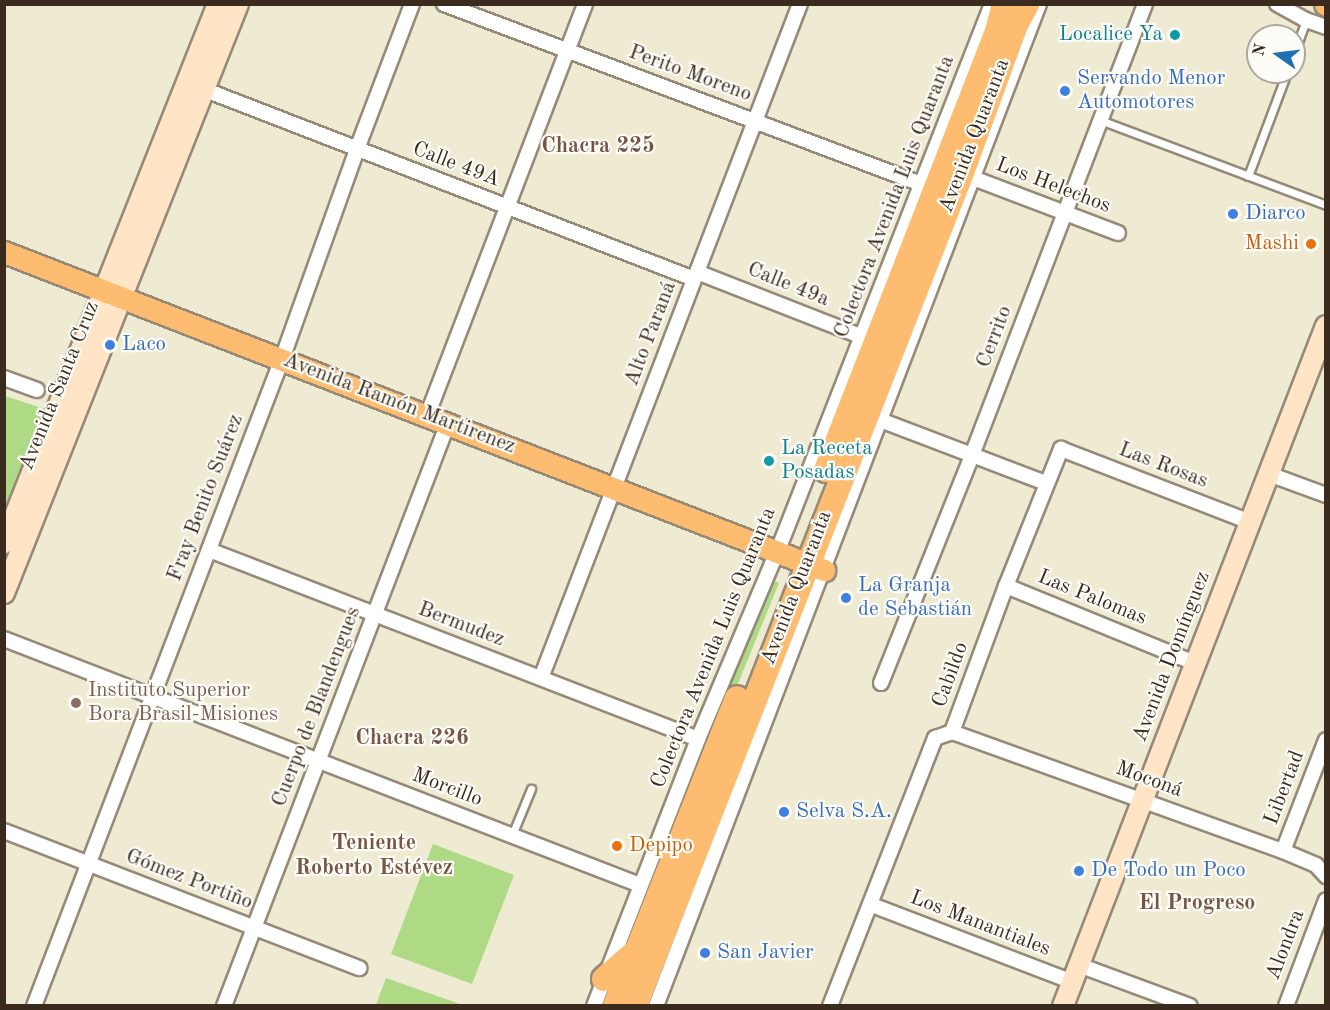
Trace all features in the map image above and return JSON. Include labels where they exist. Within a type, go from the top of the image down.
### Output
[{"type":"highway","name":"Avenida Quaranta","points":[[635,1005],[800,560],[971,79],[997,32],[1004,4]]},
{"type":"highway","name":"Avenida Quaranta","points":[[615,1005],[800,560],[968,176],[1016,25],[1027,4]]},
{"type":"highway","points":[[604,978],[636,951]]},
{"type":"main road","points":[[112,294],[238,4]]},
{"type":"main road","points":[[112,294],[215,5]]},
{"type":"main road","name":"Avenida Ramón Martirenez","points":[[4,252],[800,560]]},
{"type":"main road","name":"Avenida Santa Cruz","points":[[4,543],[112,294]]},
{"type":"main road","name":"Avenida Santa Cruz","points":[[4,593],[112,294]]},
{"type":"main road","name":"Avenida Domínguez","points":[[1064,1005],[1326,326]]},
{"type":"street","name":"Fray Benito Suárez","points":[[34,1005],[282,359],[412,4]]},
{"type":"street","name":"Perito Moreno","points":[[444,4],[921,184]]},
{"type":"street","points":[[427,416],[585,4]]},
{"type":"street","name":"Alto Paraná","points":[[541,678],[800,4]]},
{"type":"street","name":"Colectora Avenida Luis Quaranta","points":[[656,1005],[800,560],[863,337],[921,184],[971,79],[992,4]]},
{"type":"street","name":"Colectora Avenida Luis Quaranta","points":[[594,1005],[698,739],[880,420],[968,176],[1039,4]]},
{"type":"street","name":"Cerrito","points":[[881,683],[972,455],[1145,4]]},
{"type":"street","points":[[1277,4],[1306,20],[1326,27]]},
{"type":"street","name":"Calle 49A","points":[[203,89],[507,207],[696,275]]},
{"type":"street","name":"Los Helechos","points":[[968,176],[1118,233]]},
{"type":"street","name":"Calle 49a","points":[[696,275],[863,337]]},
{"type":"street","points":[[8,383],[37,390]]},
{"type":"street","points":[[880,420],[1046,483]]},
{"type":"street","name":"Cuerpo de Blandengues","points":[[225,1005],[448,423]]},
{"type":"street","name":"Cabildo","points":[[830,1005],[872,905],[935,738],[952,732],[1006,586],[1061,448]]},
{"type":"street","name":"Las Rosas","points":[[1061,448],[1250,522]]},
{"type":"street","points":[[1269,474],[1326,495]]},
{"type":"street","name":"Bermudez","points":[[209,550],[698,739]]},
{"type":"street","name":"Las Palomas","points":[[1006,586],[1196,663]]},
{"type":"street","name":"Morcillo","points":[[4,639],[639,885]]},
{"type":"street","name":"Moconá","points":[[952,732],[1283,851],[1316,865],[1326,876]]},
{"type":"street","name":"Libertad","points":[[1283,851],[1326,740]]},
{"type":"street","name":"Gómez Portiño","points":[[4,831],[359,968]]},
{"type":"street","name":"Alondra","points":[[1286,1005],[1326,900]]},
{"type":"street","name":"Los Manantiales","points":[[872,905],[1076,973],[1190,1005]]},
{"type":"lane","points":[[1305,24],[1306,20]]},
{"type":"lane","points":[[1248,176],[1282,84]]},
{"type":"lane","points":[[1100,120],[1326,205]]},
{"type":"lane","points":[[512,836],[531,789]]},
{"type":"green space","points":[[4,396],[45,409],[5,515]]},
{"type":"green space","points":[[770,579],[779,583],[629,951],[617,959]]},
{"type":"green space","points":[[433,844],[514,875],[472,984],[391,954]]},
{"type":"green space","points":[[386,978],[460,1004],[376,1005]]},
{"type":"place","name":"Localice Ya","points":[[1175,35]]},
{"type":"place","name":"Servando Menor Automotores","points":[[1065,91]]},
{"type":"place","name":"Diarco","points":[[1233,214]]},
{"type":"place","name":"Mashi","points":[[1311,244]]},
{"type":"place","name":"Laco","points":[[110,345]]},
{"type":"place","name":"La Receta Posadas","points":[[769,461]]},
{"type":"place","name":"La Granja de Sebastián","points":[[846,598]]},
{"type":"place","name":"Instituto Superior Bora Brasil-Misiones","points":[[76,703]]},
{"type":"place","name":"Selva S.A.","points":[[784,812]]},
{"type":"place","name":"Depipo","points":[[617,846]]},
{"type":"place","name":"De Todo un Poco","points":[[1079,871]]},
{"type":"place","name":"San Javier","points":[[705,953]]},
{"type":"district","name":"Chacra 225","points":[[598,147]]},
{"type":"district","name":"Chacra 226","points":[[412,739]]},
{"type":"district","name":"Teniente Roberto Estévez","points":[[374,856]]},
{"type":"district","name":"El Progreso","points":[[1197,904]]}]
